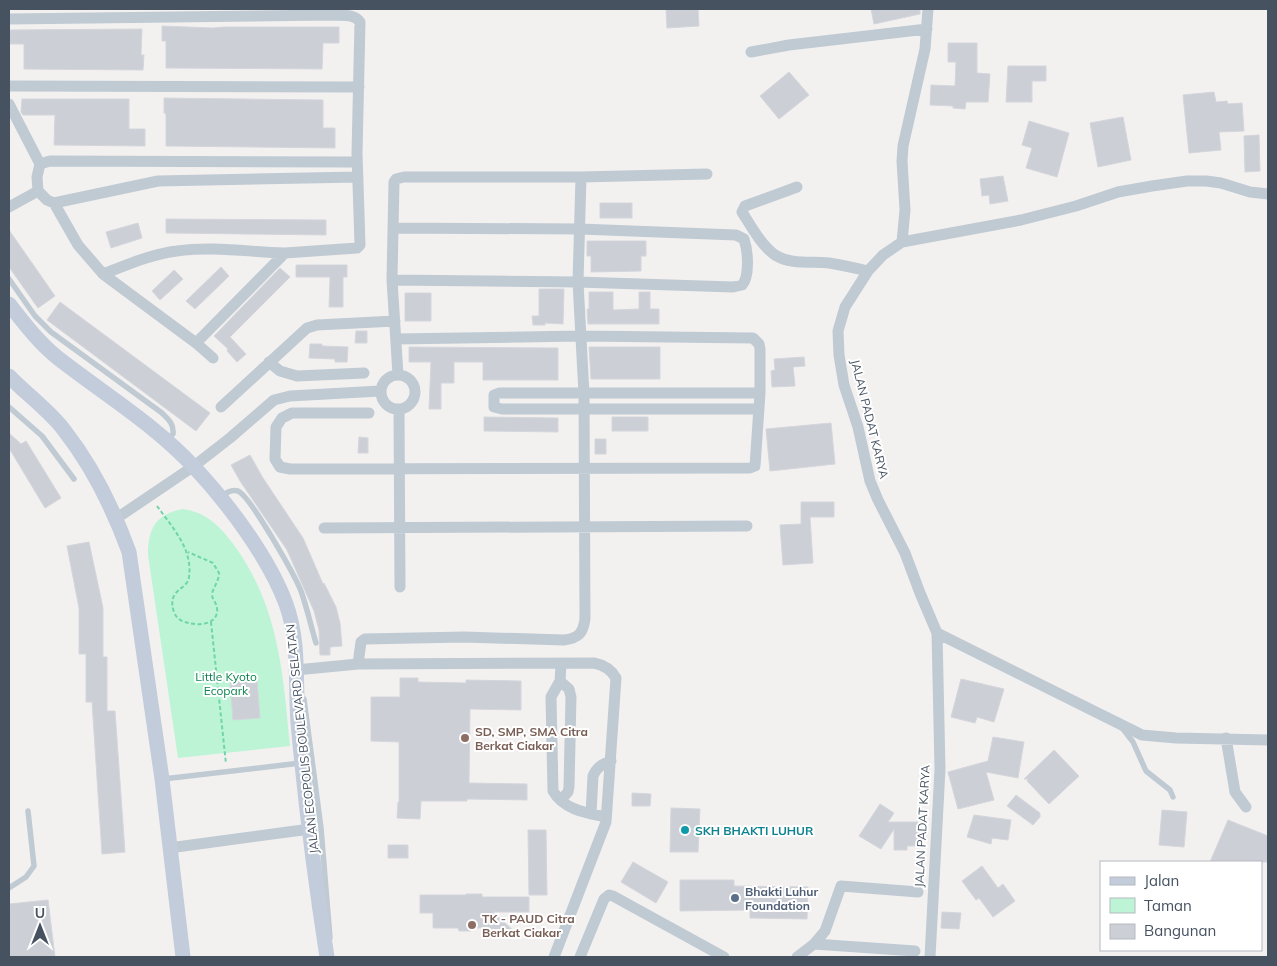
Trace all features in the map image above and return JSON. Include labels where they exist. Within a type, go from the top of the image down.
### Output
[{"type":"street","points":[[902,242],[906,210],[902,161],[903,146],[921,72],[928,9]]},
{"type":"street","points":[[9,19],[321,15],[354,16],[360,22],[357,162],[359,247],[285,254],[202,250],[174,251],[144,258],[103,274]]},
{"type":"street","points":[[751,52],[789,45],[927,29]]},
{"type":"street","points":[[9,86],[359,87]]},
{"type":"street","points":[[9,104],[40,164],[37,177],[38,191],[47,200],[54,203],[158,181],[358,177]]},
{"type":"street","points":[[40,164],[50,161],[357,162]]},
{"type":"street","points":[[158,181],[160,161]]},
{"type":"street","points":[[398,375],[392,280],[392,228],[394,182],[400,177],[581,177],[708,174]]},
{"type":"street","points":[[358,664],[361,642],[364,639],[464,637],[564,640],[575,638],[583,631],[586,619],[584,394],[578,282],[581,177]]},
{"type":"street","name":"JALAN PADAT KARYA","points":[[930,957],[940,769],[937,633],[905,553],[870,481],[858,427],[844,385],[839,355],[838,331],[846,307],[868,271],[882,255],[902,242],[1021,220],[1076,206],[1118,192],[1187,181],[1221,183],[1250,192],[1268,194]]},
{"type":"street","points":[[797,187],[745,206],[743,209],[742,212],[753,230],[768,248],[782,259],[831,264],[868,271]]},
{"type":"street","points":[[9,207],[38,191]]},
{"type":"street","points":[[54,203],[78,245],[103,274],[196,343],[213,358]]},
{"type":"street","points":[[392,228],[580,229],[736,235],[744,239],[746,244],[747,276],[742,285],[732,287],[578,282],[392,280]]},
{"type":"street","points":[[196,343],[285,254]]},
{"type":"street","name":"JALAN ECOPOLIS BOULEVARD SELATAN","points":[[9,304],[36,337],[57,357],[167,439],[194,466],[221,496],[256,546],[286,604],[294,630],[300,763],[311,829],[326,955]]},
{"type":"street","points":[[221,407],[302,332],[312,326],[395,321]]},
{"type":"street","points":[[369,413],[292,413],[282,418],[276,427],[275,459],[280,467],[290,469],[584,470],[753,468],[756,466],[760,393],[760,349],[759,344],[753,338],[581,336],[396,340]]},
{"type":"street","points":[[269,362],[280,371],[297,376],[364,374]]},
{"type":"street","points":[[398,375],[403,376],[412,384],[415,395],[410,405],[399,410],[388,406],[381,397],[380,392],[386,380],[398,375]]},
{"type":"street","points":[[9,376],[63,429],[92,471],[117,518],[129,552],[162,779],[183,957]]},
{"type":"street","points":[[117,518],[194,466],[274,400],[290,396],[380,392]]},
{"type":"street","points":[[758,409],[502,409],[495,408],[494,395],[760,393]]},
{"type":"street","points":[[399,410],[400,587]]},
{"type":"street","points":[[324,528],[747,526]]},
{"type":"street","points":[[937,633],[1142,735],[1176,738],[1268,740]]},
{"type":"street","points":[[296,670],[358,664],[600,664],[612,671],[616,678],[606,822],[554,957]]},
{"type":"street","points":[[561,664],[560,681],[552,696],[553,791],[566,805],[606,817]]},
{"type":"street","points":[[560,681],[569,689],[571,697],[569,787],[568,792],[561,800]]},
{"type":"street","points":[[1226,738],[1235,792],[1246,807]]},
{"type":"street","points":[[591,814],[593,776],[601,765],[611,761]]},
{"type":"street","points":[[169,848],[311,829]]},
{"type":"street","points":[[797,957],[814,944],[825,931],[841,886],[918,892]]},
{"type":"street","points":[[580,957],[604,899],[609,895],[724,957]]},
{"type":"street","points":[[814,944],[915,952]]},
{"type":"lane","points":[[9,279],[35,316],[51,332],[162,413],[171,422],[173,434],[167,439]]},
{"type":"lane","points":[[9,407],[42,436],[74,479]]},
{"type":"lane","points":[[221,496],[231,490],[238,491],[252,508],[288,564],[301,591],[316,643]]},
{"type":"lane","points":[[298,688],[303,696],[311,829]]},
{"type":"lane","points":[[1120,725],[1133,742],[1146,770],[1170,790],[1173,797]]},
{"type":"lane","points":[[162,779],[300,763]]},
{"type":"lane","points":[[9,888],[31,872],[34,866],[28,810]]},
{"type":"path","points":[[150,495],[188,552],[190,578],[187,583],[177,590],[173,598],[175,615],[180,620],[189,623],[211,622],[216,618],[218,610],[212,596],[219,573],[213,562],[188,552]]},
{"type":"path","points":[[211,622],[227,771]]},
{"type":"green space","name":"Little Kyoto Ecopark","points":[[183,509],[199,513],[224,532],[249,568],[261,592],[270,617],[281,667],[290,746],[178,758],[148,545],[155,524],[166,514]]},
{"type":"building","points":[[666,9],[698,9],[699,26],[667,28]]},
{"type":"building","points":[[871,9],[920,9],[920,14],[874,24]]},
{"type":"building","points":[[162,26],[213,28],[339,27],[339,43],[323,43],[322,69],[166,68],[166,41],[162,41]]},
{"type":"building","points":[[142,29],[141,55],[144,55],[143,70],[24,69],[24,44],[9,44],[9,30]]},
{"type":"building","points":[[948,43],[977,43],[977,73],[990,74],[988,102],[966,102],[965,109],[953,108],[953,106],[930,105],[931,85],[955,86],[956,62],[948,62]]},
{"type":"building","points":[[1008,66],[1046,66],[1046,81],[1032,81],[1032,102],[1006,102]]},
{"type":"building","points":[[789,72],[809,95],[779,119],[760,96]]},
{"type":"building","points":[[1214,92],[1216,102],[1227,101],[1228,104],[1242,103],[1244,131],[1219,132],[1221,150],[1189,153],[1183,95]]},
{"type":"building","points":[[164,98],[323,100],[323,128],[335,128],[335,148],[166,146]]},
{"type":"building","points":[[22,99],[129,99],[129,129],[145,129],[145,146],[54,145],[55,115],[23,115],[21,112]]},
{"type":"building","points":[[1123,117],[1131,160],[1098,167],[1090,123]]},
{"type":"building","points":[[1029,121],[1069,133],[1057,177],[1026,168],[1032,148],[1022,145]]},
{"type":"building","points":[[1259,135],[1260,171],[1245,172],[1244,136]]},
{"type":"building","points":[[1003,176],[1008,201],[990,204],[989,195],[982,196],[980,179]]},
{"type":"building","points":[[600,203],[632,203],[632,218],[600,218]]},
{"type":"building","points":[[166,219],[326,220],[326,235],[166,233]]},
{"type":"building","points":[[138,223],[142,238],[111,248],[106,232]]},
{"type":"building","points":[[9,230],[55,296],[38,308],[9,267]]},
{"type":"building","points":[[587,241],[646,241],[646,256],[641,256],[641,271],[591,272],[591,256],[587,256]]},
{"type":"building","points":[[296,265],[347,265],[347,277],[343,277],[343,307],[329,307],[330,277],[296,277]]},
{"type":"building","points":[[221,267],[229,276],[195,309],[186,301]]},
{"type":"building","points":[[280,268],[290,277],[230,337],[246,354],[237,362],[227,351],[228,349],[214,336]]},
{"type":"building","points":[[174,270],[183,279],[160,300],[152,291]]},
{"type":"building","points":[[539,289],[564,289],[563,324],[545,323],[545,325],[533,325],[532,316],[539,316]]},
{"type":"building","points":[[589,292],[613,292],[613,310],[639,309],[639,292],[650,292],[650,309],[659,309],[659,324],[588,324]]},
{"type":"building","points":[[405,293],[431,293],[431,321],[405,321]]},
{"type":"building","points":[[60,302],[210,413],[196,431],[47,320]]},
{"type":"building","points":[[356,331],[367,331],[367,343],[355,343]]},
{"type":"building","points":[[310,344],[348,347],[347,362],[335,362],[335,359],[309,358]]},
{"type":"building","points":[[409,347],[558,348],[558,380],[483,380],[483,362],[454,362],[454,383],[441,383],[441,409],[429,409],[431,362],[409,362]]},
{"type":"building","points":[[589,347],[660,347],[660,379],[591,379]]},
{"type":"building","points":[[804,357],[805,366],[793,367],[795,386],[772,387],[771,371],[775,370],[774,359]]},
{"type":"building","points":[[484,417],[558,418],[558,432],[484,431]]},
{"type":"building","points":[[612,417],[648,417],[648,431],[612,431]]},
{"type":"building","points":[[831,423],[835,464],[770,471],[766,429]]},
{"type":"building","points":[[9,433],[21,444],[26,441],[61,498],[45,508],[9,448]]},
{"type":"building","points":[[359,437],[368,438],[368,453],[358,453]]},
{"type":"building","points":[[595,439],[606,439],[606,454],[595,454]]},
{"type":"building","points":[[250,455],[303,538],[323,584],[336,607],[340,623],[342,646],[330,647],[330,655],[320,655],[319,630],[314,611],[287,550],[231,465]]},
{"type":"building","points":[[801,502],[834,502],[834,517],[810,517],[813,563],[783,565],[780,525],[801,524]]},
{"type":"building","points":[[89,542],[103,608],[103,657],[107,657],[107,711],[115,711],[125,852],[102,854],[92,702],[86,702],[86,654],[79,654],[79,608],[67,546]]},
{"type":"building","points":[[400,678],[418,678],[418,682],[466,683],[466,680],[521,681],[521,710],[470,709],[469,783],[527,784],[527,800],[467,799],[467,801],[421,801],[420,819],[397,818],[399,802],[399,742],[371,741],[371,697],[400,697]]},
{"type":"building","points":[[961,679],[1004,689],[994,722],[977,717],[975,723],[951,717]]},
{"type":"building","points":[[257,680],[260,718],[233,720],[230,682]]},
{"type":"building","points":[[993,737],[1024,742],[1018,778],[986,772],[994,800],[958,809],[948,772],[988,761]]},
{"type":"building","points":[[1054,750],[1079,776],[1049,804],[1027,781],[1028,779],[1024,779]]},
{"type":"building","points":[[632,793],[651,794],[650,806],[632,806]]},
{"type":"building","points":[[1016,795],[1040,813],[1040,817],[1033,825],[1007,806]]},
{"type":"building","points":[[880,804],[894,813],[888,822],[918,822],[918,846],[907,846],[907,850],[894,850],[894,829],[881,849],[859,836]]},
{"type":"building","name":"SKH BHAKTI LUHUR","points":[[671,808],[700,809],[698,852],[670,852]]},
{"type":"building","points":[[1162,810],[1187,812],[1184,847],[1159,845]]},
{"type":"building","points":[[974,815],[1011,820],[1008,840],[992,838],[991,844],[967,837]]},
{"type":"building","points":[[1228,820],[1268,836],[1268,862],[1210,861]]},
{"type":"building","points":[[528,830],[546,830],[547,895],[529,895]]},
{"type":"building","points":[[388,845],[408,845],[408,858],[388,858]]},
{"type":"building","points":[[633,862],[668,882],[656,903],[621,882]]},
{"type":"building","points":[[982,866],[998,888],[1003,884],[1015,901],[993,917],[979,898],[976,900],[962,881]]},
{"type":"building","points":[[680,880],[734,880],[734,886],[808,887],[807,919],[750,918],[750,910],[680,911]]},
{"type":"building","points":[[482,894],[482,897],[529,897],[529,912],[493,912],[515,932],[509,939],[503,934],[500,937],[490,928],[471,928],[471,931],[459,931],[458,928],[433,928],[433,913],[420,913],[420,895]]},
{"type":"building","points":[[48,900],[55,957],[9,957],[9,904]]},
{"type":"building","points":[[942,912],[961,913],[959,929],[941,928]]},
{"type":"place","name":"SD, SMP, SMA Citra Berkat Ciakar","points":[[465,738]]},
{"type":"place","name":"SKH BHAKTI LUHUR","points":[[685,830]]},
{"type":"place","name":"Bhakti Luhur Foundation","points":[[735,898]]},
{"type":"place","name":"TK - PAUD Citra Berkat Ciakar","points":[[472,925]]}]
